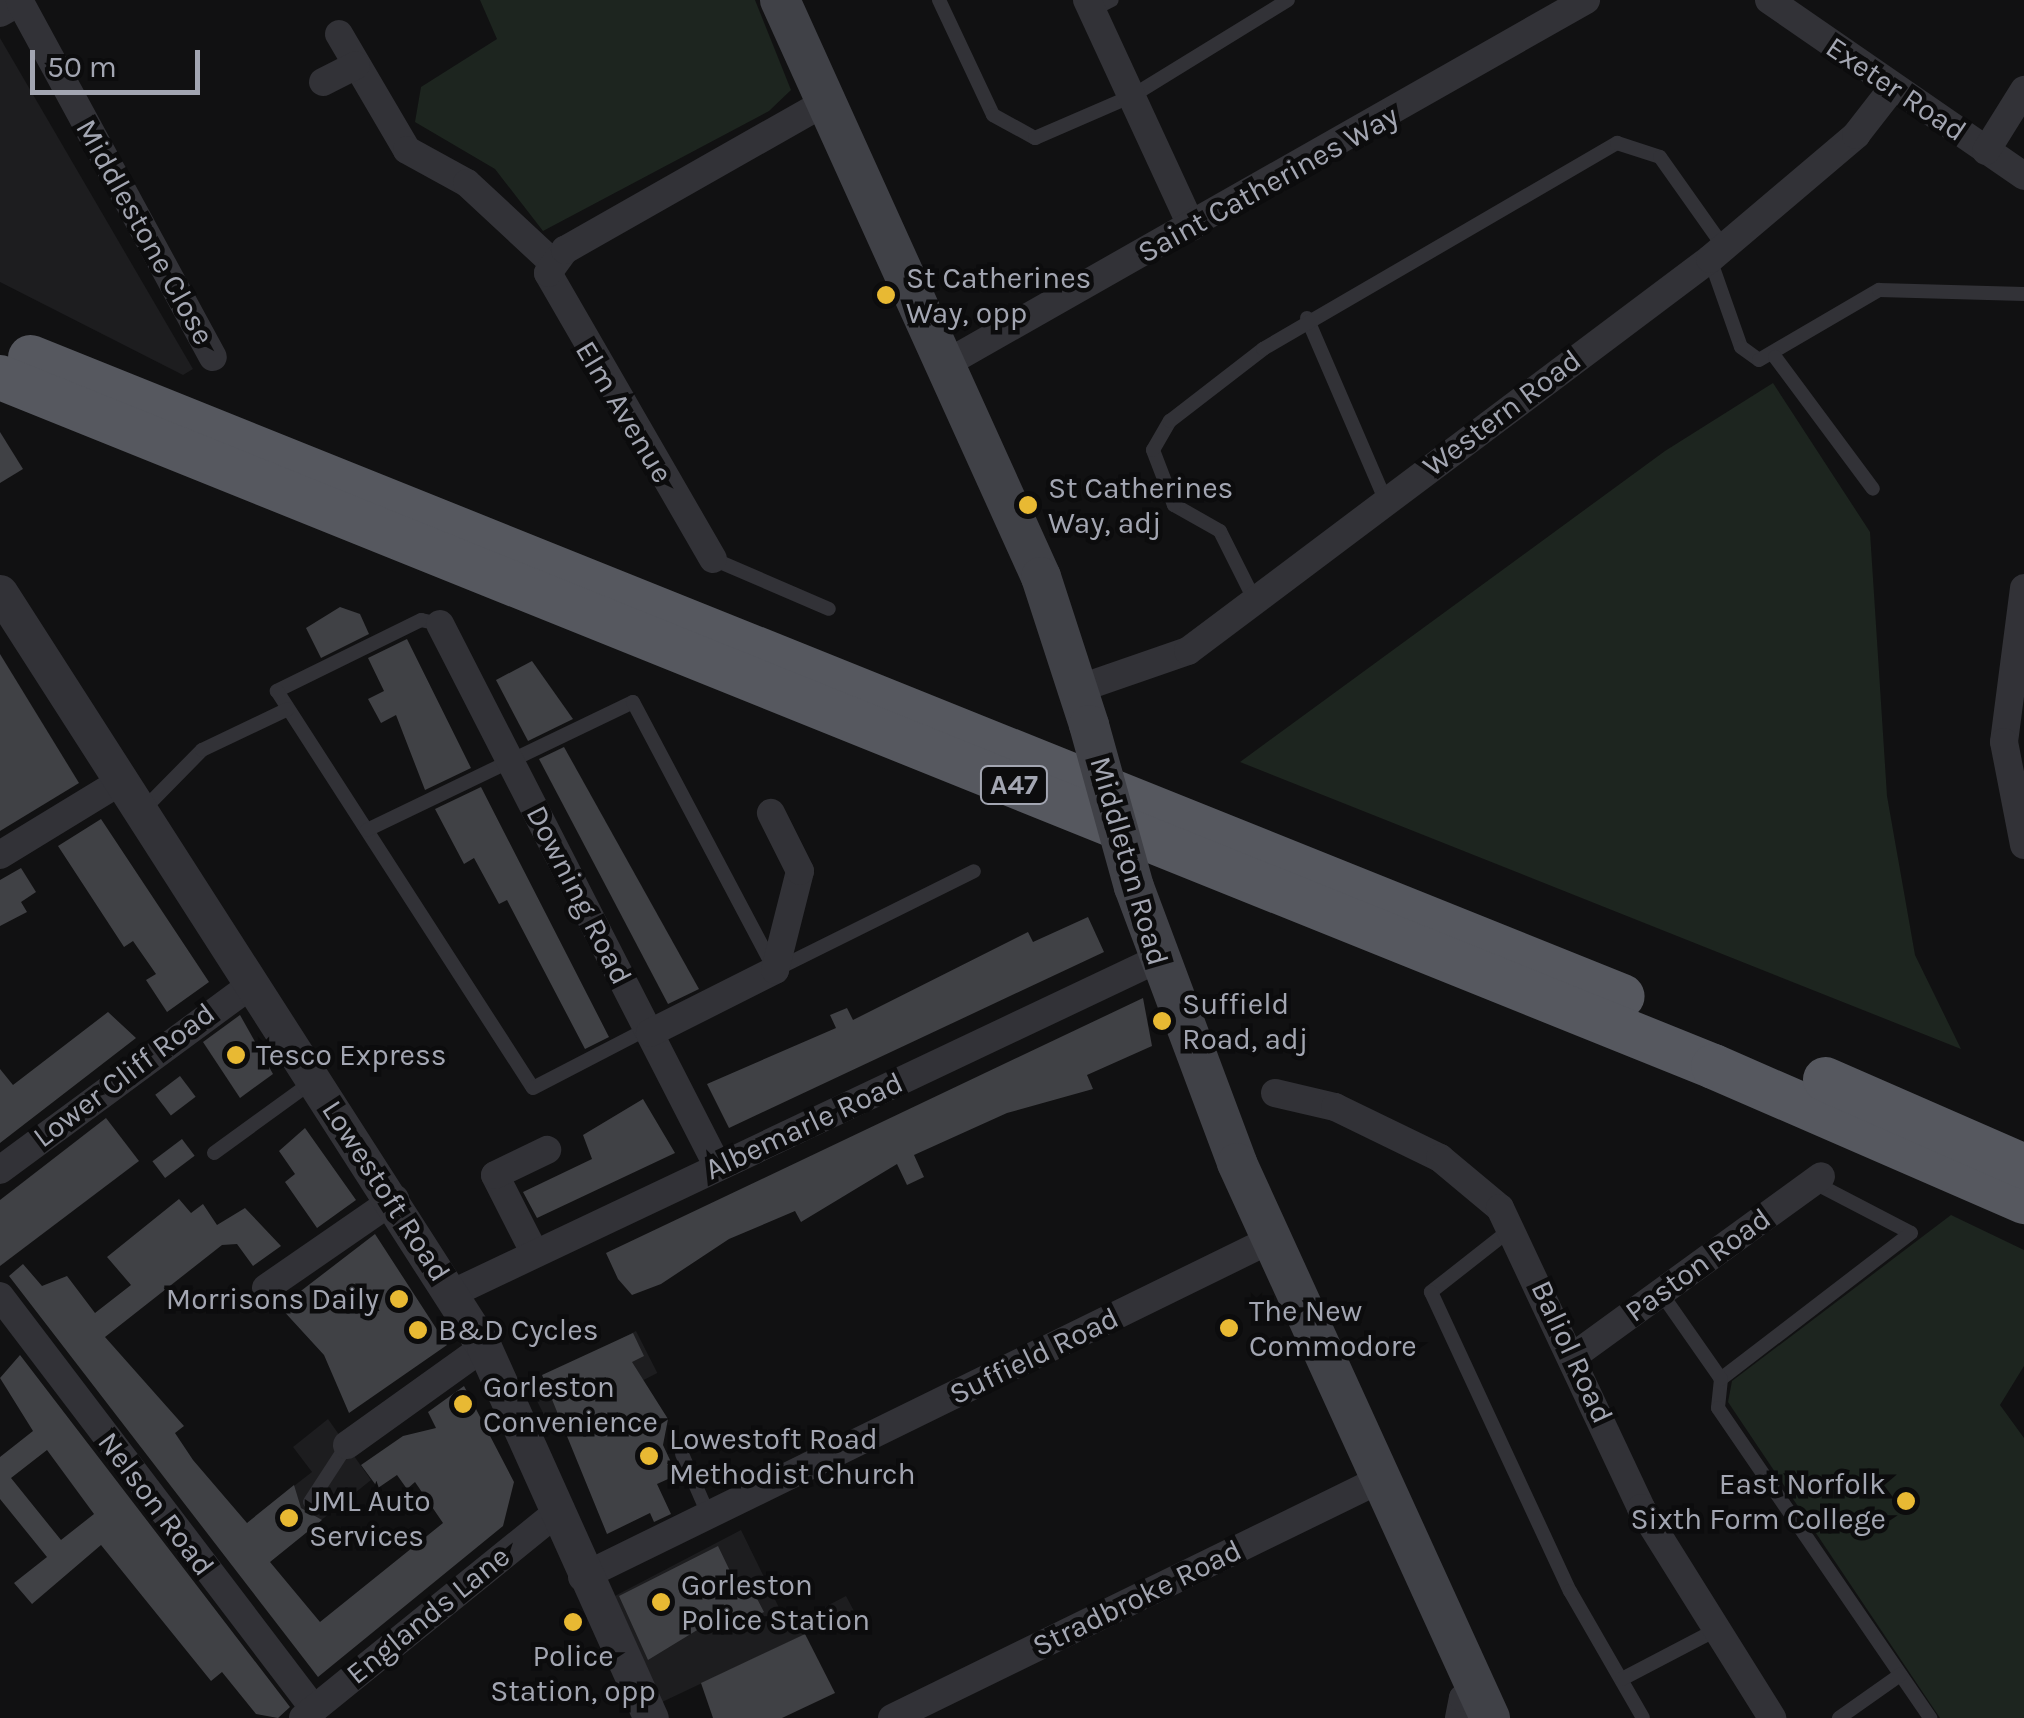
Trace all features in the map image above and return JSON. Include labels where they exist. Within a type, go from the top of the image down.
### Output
[{"type":"highway","name":"A47","points":[[0,345],[1188,818],[2024,1166]]},
{"type":"highway","name":"A47","points":[[0,377],[1713,1066],[2024,1201]]},
{"type":"main road","name":"Middleton Road","points":[[780,0],[947,362],[1085,706],[1156,960],[1270,1240],[1382,1479],[1468,1712]]},
{"type":"street","name":"Saint Catherines Way","points":[[947,362],[1192,227],[1586,0]]},
{"type":"street","name":"Exeter Road","points":[[1769,0],[1891,90],[2024,176]]},
{"type":"street","points":[[1097,3],[1132,96],[1192,227]]},
{"type":"street","name":"Middlestone Close","points":[[14,5],[213,357]]},
{"type":"street","points":[[340,34],[408,150],[467,183],[552,262],[826,102]]},
{"type":"street","points":[[324,82],[356,65]]},
{"type":"street","name":"Western Road","points":[[1085,706],[1159,666],[1254,600],[1715,251],[1856,136],[1891,90]]},
{"type":"street","points":[[1986,150],[2024,90]]},
{"type":"street","name":"Elm Avenue","points":[[552,262],[548,287],[714,560]]},
{"type":"street","points":[[2024,588],[2006,693],[2024,845]]},
{"type":"street","name":"Lowestoft Road","points":[[0,592],[138,815],[395,1199],[484,1347],[554,1516],[651,1718]]},
{"type":"street","name":"Downing Road","points":[[440,624],[718,1166]]},
{"type":"street","points":[[0,855],[118,783]]},
{"type":"street","points":[[648,1031],[775,970],[800,872],[771,813]]},
{"type":"street","name":"Albemarle Road","points":[[452,1293],[1156,960]]},
{"type":"street","name":"Lower Cliff Road","points":[[0,1170],[250,986]]},
{"type":"street","name":"Baliol Road","points":[[1275,1093],[1334,1107],[1440,1158],[1514,1228],[1576,1355],[1641,1508],[1712,1632],[1772,1718]]},
{"type":"street","points":[[534,1252],[495,1175],[547,1150]]},
{"type":"street","name":"Paston Road","points":[[1576,1355],[1817,1179]]},
{"type":"street","points":[[266,1288],[395,1199]]},
{"type":"street","name":"Suffield Road","points":[[582,1577],[1270,1240]]},
{"type":"street","name":"Nelson Road","points":[[0,1296],[313,1715]]},
{"type":"street","points":[[347,1445],[484,1347]]},
{"type":"street","name":"Stradbroke Road","points":[[892,1718],[1382,1479]]},
{"type":"street","name":"Englands Lane","points":[[313,1715],[554,1516]]},
{"type":"lane","points":[[939,0],[1006,128],[1048,136],[1132,96],[1288,0]]},
{"type":"lane","points":[[1254,600],[1220,531],[1174,505],[1154,450],[1170,421],[1306,318],[1617,143],[1660,157],[1715,251],[1741,347],[1760,360],[1774,357],[1879,290],[2024,294]]},
{"type":"lane","points":[[1306,318],[1385,499]]},
{"type":"lane","points":[[1774,357],[1873,489]]},
{"type":"lane","points":[[714,560],[829,610]]},
{"type":"lane","points":[[440,624],[421,620],[276,691],[533,1088],[648,1031]]},
{"type":"lane","points":[[367,830],[633,702],[775,970],[974,872]]},
{"type":"lane","points":[[138,815],[202,750],[288,709]]},
{"type":"lane","points":[[214,1153],[314,1080]]},
{"type":"lane","points":[[1721,1379],[1912,1233],[1899,1219],[1817,1179]]},
{"type":"lane","points":[[1514,1228],[1431,1292],[1570,1591],[1643,1718]]},
{"type":"lane","points":[[1661,1293],[1721,1379],[1718,1408],[1753,1467],[1930,1718]]},
{"type":"lane","points":[[310,1502],[347,1445]]},
{"type":"lane","points":[[682,1454],[709,1516]]},
{"type":"lane","points":[[1622,1679],[1712,1632]]},
{"type":"lane","points":[[1839,1718],[1900,1675]]},
{"type":"shaded area","points":[[480,0],[755,0],[791,90],[769,111],[543,231],[495,169],[415,122],[421,87],[497,39]]},
{"type":"shaded area","points":[[0,38],[193,369],[183,375],[0,282]]},
{"type":"shaded area","points":[[1773,383],[1870,532],[1887,796],[1915,955],[1961,1049],[1240,762],[1665,451]]},
{"type":"shaded area","name":"East Norfolk Sixth Form College","points":[[1951,1215],[2024,1250],[2024,1366],[2000,1405],[2024,1438],[2024,1718],[1940,1718],[1728,1402],[1732,1381]]},
{"type":"shaded area","points":[[636,1331],[657,1373],[550,1427],[529,1385]]},
{"type":"shaded area","points":[[328,1419],[371,1480],[283,1551],[255,1516],[312,1472],[293,1447]]},
{"type":"shaded area","points":[[741,1530],[788,1626],[846,1596],[854,1611],[660,1703],[609,1599]]},
{"type":"building","points":[[0,432],[23,469],[0,483]]},
{"type":"building","points":[[340,607],[360,614],[369,634],[321,658],[306,628]]},
{"type":"building","points":[[407,639],[471,768],[425,790],[396,715],[381,723],[368,699],[384,691],[368,658]]},
{"type":"building","points":[[0,654],[79,783],[0,831]]},
{"type":"building","points":[[532,661],[573,719],[528,741],[496,680]]},
{"type":"building","points":[[564,747],[699,989],[668,1004],[539,759]]},
{"type":"building","points":[[481,787],[609,1037],[585,1049],[507,900],[499,904],[474,858],[464,864],[435,809]]},
{"type":"building","points":[[101,819],[209,982],[167,1012],[146,980],[156,974],[133,941],[124,947],[58,846]]},
{"type":"building","points":[[21,868],[36,892],[21,902],[27,912],[0,926],[0,880]]},
{"type":"building","points":[[1088,917],[1104,952],[729,1128],[707,1084],[836,1028],[830,1015],[847,1008],[853,1020],[1028,932],[1033,942]]},
{"type":"building","points":[[1143,998],[1152,1046],[1087,1075],[1093,1089],[1007,1113],[914,1155],[924,1177],[907,1185],[897,1164],[801,1222],[795,1211],[729,1239],[661,1284],[632,1295],[618,1279],[606,1253]]},
{"type":"building","points":[[108,1012],[136,1038],[0,1143],[0,1069],[13,1085]]},
{"type":"building","name":"Tesco Express","points":[[240,1015],[273,1074],[240,1098],[203,1042]]},
{"type":"building","points":[[180,1076],[196,1097],[171,1115],[155,1095]]},
{"type":"building","points":[[643,1099],[675,1153],[537,1218],[523,1192],[592,1159],[583,1135]]},
{"type":"building","points":[[106,1118],[139,1161],[0,1266],[0,1200]]},
{"type":"building","points":[[305,1128],[356,1200],[317,1228],[285,1182],[295,1174],[279,1151]]},
{"type":"building","points":[[182,1139],[195,1156],[165,1178],[152,1161]]},
{"type":"building","points":[[179,1199],[191,1213],[203,1204],[217,1225],[245,1208],[281,1246],[253,1266],[237,1244],[222,1245],[105,1337],[184,1426],[175,1433],[247,1523],[294,1485],[301,1508],[322,1520],[270,1562],[320,1622],[443,1523],[415,1482],[407,1489],[397,1475],[378,1488],[361,1465],[403,1436],[436,1428],[428,1412],[464,1386],[514,1482],[503,1526],[318,1677],[9,1276],[23,1264],[42,1286],[67,1276],[95,1313],[131,1285],[107,1257]]},
{"type":"building","points":[[375,1234],[447,1345],[349,1413],[324,1355],[280,1307]]},
{"type":"building","points":[[633,1333],[644,1356],[632,1362],[668,1419],[663,1445],[677,1475],[657,1484],[671,1514],[654,1522],[650,1513],[607,1534],[542,1375]]},
{"type":"building","points":[[20,1355],[290,1707],[278,1718],[256,1714],[222,1672],[211,1681],[101,1545],[32,1604],[14,1583],[47,1557],[0,1499],[0,1457],[33,1431],[0,1378]],"holes":[[[47,1450],[94,1514],[61,1540],[11,1478]]]},
{"type":"building","name":"Gorleston Police Station","points":[[718,1546],[741,1594],[752,1589],[764,1612],[718,1633],[712,1621],[648,1660],[619,1596]]},
{"type":"building","points":[[805,1634],[835,1693],[782,1718],[713,1718],[701,1683]]},
{"type":"place","name":"St Catherines Way, opp","points":[[886,295]]},
{"type":"place","name":"St Catherines Way, adj","points":[[1028,505]]},
{"type":"place","name":"Suffield Road, adj","points":[[1162,1021]]},
{"type":"place","name":"Tesco Express","points":[[236,1055]]},
{"type":"place","name":"Morrisons Daily","points":[[399,1299]]},
{"type":"place","name":"The New Commodore","points":[[1229,1328]]},
{"type":"place","name":"B&D Cycles","points":[[418,1330]]},
{"type":"place","name":"Gorleston Convenience","points":[[463,1404]]},
{"type":"place","name":"Lowestoft Road Methodist Church","points":[[649,1456]]},
{"type":"place","name":"East Norfolk Sixth Form College","points":[[1906,1501]]},
{"type":"place","name":"JML Auto Services","points":[[289,1518]]},
{"type":"place","name":"Gorleston Police Station","points":[[661,1602]]},
{"type":"place","name":"Police Station, opp","points":[[573,1622]]}]
